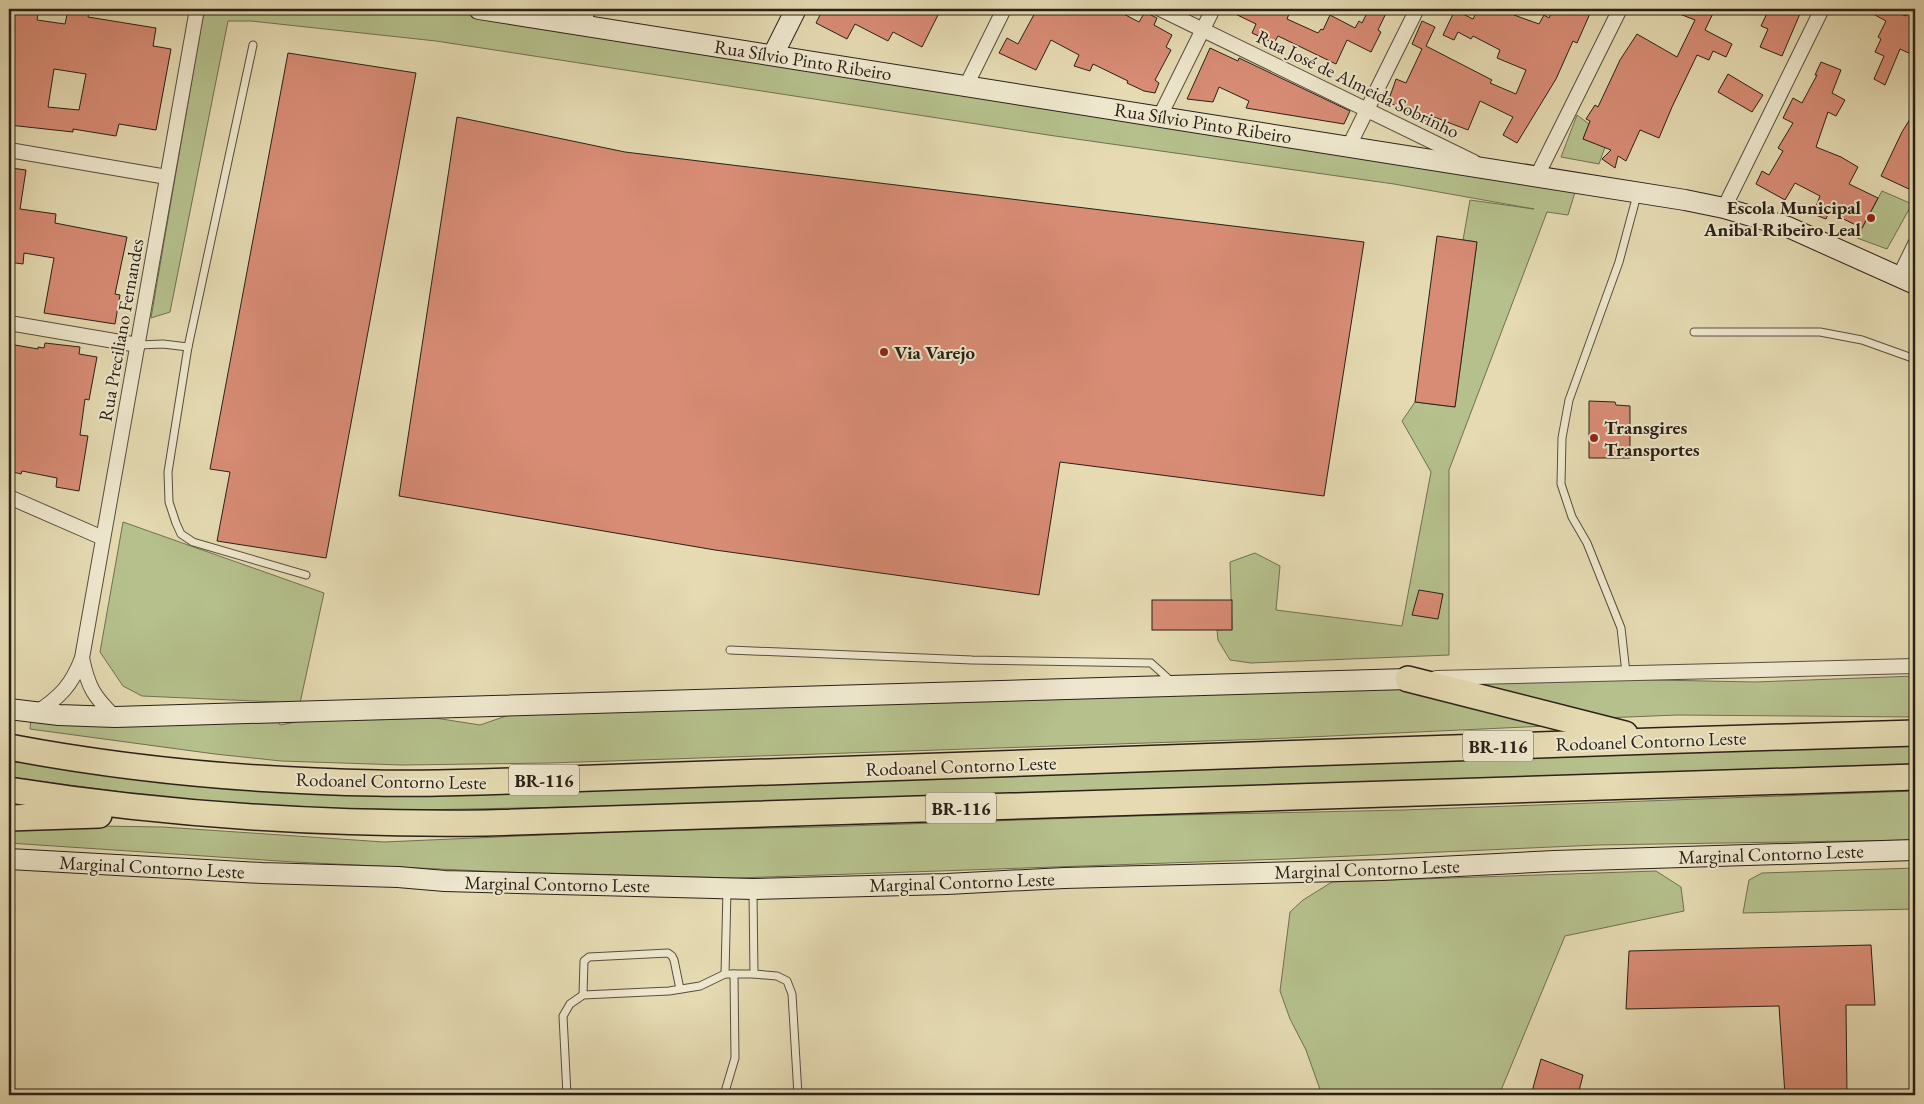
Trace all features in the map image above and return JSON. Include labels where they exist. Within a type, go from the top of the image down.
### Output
[{"type":"highway","points":[[1408,679],[1652,741]]},
{"type":"highway","name":"Rodoanel Contorno Leste","points":[[9,748],[110,763],[284,780],[379,784],[1915,733]]},
{"type":"highway","points":[[9,737],[110,763]]},
{"type":"highway","name":"BR-116","points":[[9,790],[183,812],[332,823],[486,824],[1915,778]]},
{"type":"highway","points":[[9,818],[183,812]]},
{"type":"main road","name":"Rua Sílvio Pinto Ribeiro","points":[[478,9],[585,17],[773,55],[1484,167],[1724,208],[1788,227],[1907,280]]},
{"type":"main road","points":[[773,55],[796,9]]},
{"type":"main road","points":[[9,709],[87,717],[115,717],[1408,679]]},
{"type":"main road","name":"Marginal Contorno Leste","points":[[9,859],[445,881],[753,888],[947,884],[1064,878],[1371,870],[1554,861],[1915,850]]},
{"type":"street","name":"Rua Preciliano Fernandes","points":[[36,713],[51,703],[66,689],[76,675],[82,658],[197,9]]},
{"type":"street","points":[[966,86],[1004,9]]},
{"type":"street","name":"Rua José de Almeida Sobrinho","points":[[1160,9],[1484,167]]},
{"type":"street","points":[[1160,116],[1213,9]]},
{"type":"street","points":[[1350,146],[1417,9]]},
{"type":"street","points":[[1537,176],[1620,9]]},
{"type":"street","points":[[1724,208],[1822,9]]},
{"type":"street","points":[[9,150],[167,177]]},
{"type":"street","points":[[1907,280],[1915,244]]},
{"type":"street","points":[[9,323],[138,345]]},
{"type":"street","points":[[9,497],[103,538]]},
{"type":"street","name":"Rua Preciliano Fernandes","points":[[82,658],[86,678],[92,691],[101,704],[115,717]]},
{"type":"street","points":[[1408,679],[1915,666]]},
{"type":"lane","points":[[253,45],[188,347],[168,472],[169,502],[181,534],[193,542],[306,576]]},
{"type":"lane","points":[[1626,673],[1621,628],[1587,543],[1572,517],[1561,484],[1562,438],[1569,400],[1619,262],[1638,192]]},
{"type":"lane","points":[[1694,332],[1820,332],[1862,340],[1915,360]]},
{"type":"lane","points":[[138,345],[163,344],[188,347]]},
{"type":"lane","points":[[730,650],[972,660],[1151,663],[1176,686]]},
{"type":"lane","points":[[725,974],[727,888]]},
{"type":"lane","points":[[753,888],[754,974]]},
{"type":"lane","points":[[583,995],[584,961],[588,957],[668,953],[674,960],[680,989]]},
{"type":"lane","points":[[567,1095],[563,1016],[570,1004],[583,995],[680,989],[700,986],[725,974],[754,974],[777,976],[787,981],[792,994],[798,1095]]},
{"type":"lane","points":[[724,1095],[736,1058],[734,974]]},
{"type":"green space","points":[[204,9],[435,9],[646,40],[1576,189],[1568,215],[1547,212],[1449,470],[1449,655],[1251,663],[1230,660],[1218,640],[1217,630],[1232,629],[1230,562],[1255,553],[1280,566],[1276,610],[1402,626],[1431,472],[1402,421],[1415,402],[1455,407],[1477,242],[1463,240],[1470,200],[1534,209],[1394,184],[1055,136],[436,41],[251,21],[228,21],[170,312],[151,318]]},
{"type":"green space","points":[[1577,115],[1589,124],[1583,139],[1605,147],[1599,164],[1561,157]]},
{"type":"green space","points":[[1882,191],[1912,204],[1887,249],[1857,238]]},
{"type":"green space","points":[[123,522],[324,593],[300,703],[142,696],[123,686],[100,652]]},
{"type":"green space","points":[[1915,676],[1915,717],[1677,715],[1603,718],[1476,684],[1605,679],[1755,682]]},
{"type":"green space","points":[[1406,684],[1547,726],[1266,739],[550,763],[402,765],[281,761],[30,729],[31,717],[275,717],[280,725],[307,720],[372,716],[396,719],[435,718],[480,725],[515,713]]},
{"type":"green space","points":[[1915,744],[1915,767],[1540,777],[1362,785],[886,797],[720,804],[416,810],[315,808],[225,803],[129,793],[9,777],[9,754],[231,786]]},
{"type":"green space","points":[[1915,791],[1915,840],[1597,845],[1284,859],[737,878],[502,872],[294,862],[9,843],[9,829],[97,826],[163,827],[384,842],[634,831],[1403,810]]},
{"type":"green space","points":[[1915,868],[1915,909],[1743,913],[1749,880],[1762,873]]},
{"type":"green space","points":[[1656,871],[1681,887],[1684,911],[1565,936],[1499,1095],[1322,1095],[1306,1050],[1290,1019],[1280,991],[1290,912],[1303,900],[1332,882]]},
{"type":"building","points":[[11,9],[39,9],[37,20],[65,24],[68,10],[89,13],[88,17],[156,28],[153,46],[171,49],[156,130],[119,124],[116,136],[73,129],[73,132],[9,125],[9,21]],"holes":[[[54,69],[86,74],[79,110],[48,107]]]},
{"type":"building","points":[[823,9],[852,9],[860,13],[862,9],[941,9],[922,47],[893,32],[888,41],[855,24],[847,39],[816,23]]},
{"type":"building","points":[[1037,9],[1114,9],[1139,22],[1145,12],[1157,18],[1154,25],[1172,35],[1166,47],[1171,50],[1155,80],[1159,83],[1155,93],[1144,91],[1093,64],[1090,71],[1074,66],[1079,55],[1051,40],[1036,70],[999,53],[1007,38],[1018,44]]},
{"type":"building","points":[[1225,9],[1291,9],[1287,19],[1318,33],[1321,29],[1323,30],[1330,15],[1355,28],[1359,21],[1362,23],[1369,9],[1388,9],[1378,30],[1381,32],[1371,52],[1347,40],[1336,64],[1278,36],[1274,43],[1252,33],[1256,24]]},
{"type":"building","points":[[1478,9],[1517,9],[1514,15],[1539,24],[1544,15],[1549,18],[1553,9],[1592,9],[1577,43],[1573,41],[1556,79],[1517,143],[1503,135],[1513,117],[1480,101],[1468,130],[1429,115],[1427,121],[1388,102],[1396,79],[1406,83],[1422,49],[1412,44],[1422,21],[1435,27],[1426,46],[1492,80],[1490,83],[1516,94],[1526,70],[1497,58],[1500,50],[1473,36],[1471,39],[1458,32],[1454,40],[1443,35],[1455,10],[1473,19]]},
{"type":"building","points":[[1667,9],[1715,9],[1705,30],[1732,44],[1726,57],[1713,51],[1709,60],[1697,55],[1659,138],[1640,130],[1626,161],[1618,156],[1615,168],[1602,159],[1611,150],[1583,139],[1590,121],[1586,119],[1595,105],[1598,107],[1620,60],[1637,34],[1677,57],[1695,20]]},
{"type":"building","points":[[1769,9],[1802,9],[1782,56],[1760,47],[1768,29],[1761,26]]},
{"type":"building","points":[[1864,9],[1886,9],[1906,16],[1910,9],[1915,9],[1915,56],[1900,49],[1885,85],[1874,79],[1884,56],[1875,52],[1881,39],[1878,37],[1886,21]]},
{"type":"building","points":[[1210,48],[1238,61],[1239,58],[1350,111],[1344,124],[1246,108],[1249,101],[1219,87],[1213,102],[1187,99]]},
{"type":"building","points":[[288,53],[416,73],[326,558],[217,541],[230,472],[210,469]]},
{"type":"building","points":[[1821,62],[1841,70],[1832,93],[1845,100],[1836,116],[1828,112],[1816,147],[1841,157],[1858,167],[1849,184],[1878,198],[1862,228],[1829,212],[1826,219],[1813,214],[1820,196],[1795,183],[1785,200],[1756,184],[1762,171],[1769,175],[1783,151],[1778,148],[1793,123],[1783,118],[1793,98],[1802,103],[1817,75],[1815,75]]},
{"type":"building","points":[[1728,74],[1763,95],[1752,112],[1718,92]]},
{"type":"building","points":[[1915,111],[1915,181],[1911,190],[1881,176],[1902,132]]},
{"type":"building","name":"Via Varejo","points":[[457,117],[625,152],[1364,242],[1324,496],[1060,462],[1039,595],[715,550],[399,496]]},
{"type":"building","points":[[11,168],[26,170],[20,209],[56,214],[55,223],[127,237],[115,294],[120,295],[115,324],[44,313],[54,258],[24,253],[23,264],[9,262],[9,181]]},
{"type":"building","points":[[1437,236],[1477,242],[1455,407],[1415,402]]},
{"type":"building","points":[[45,343],[80,347],[79,354],[97,357],[89,400],[85,399],[80,435],[88,436],[79,491],[56,487],[57,478],[22,471],[21,474],[9,471],[9,344],[38,349],[38,347],[44,348]]},
{"type":"building","points":[[1589,401],[1615,402],[1616,405],[1630,406],[1630,458],[1589,458]]},
{"type":"building","points":[[1419,590],[1443,594],[1438,619],[1412,615]]},
{"type":"building","points":[[1152,600],[1232,600],[1232,630],[1152,630]]},
{"type":"building","points":[[1871,945],[1875,1005],[1846,1005],[1847,1095],[1785,1095],[1779,1006],[1626,1009],[1629,951]]},
{"type":"building","points":[[1541,1059],[1583,1075],[1578,1095],[1531,1095]]},
{"type":"place","name":"Escola Municipal Anibal Ribeiro Leal","points":[[1871,218]]},
{"type":"place","name":"Via Varejo","points":[[884,352]]},
{"type":"place","name":"Transgires Transportes","points":[[1594,438]]}]
